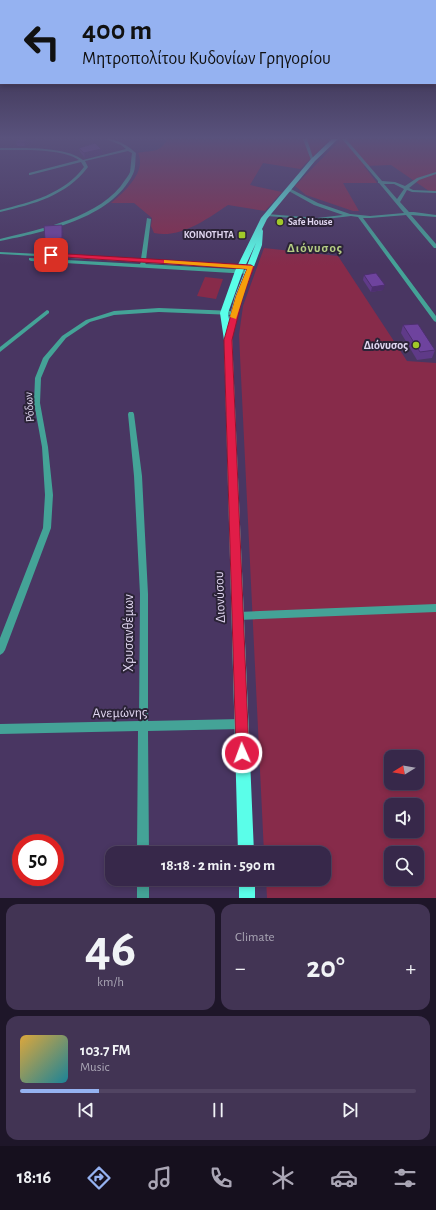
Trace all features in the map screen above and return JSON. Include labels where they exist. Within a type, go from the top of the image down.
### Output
[{"type":"main road","name":"Διονύσου","points":[[246,846],[228,340],[224,313],[240,268],[267,215],[296,181]]},
{"type":"main road","name":"Διονύσου","points":[[228,340],[234,313],[259,245],[260,231]]},
{"type":"main road","points":[[247,886],[248,898]]},
{"type":"street","points":[[0,211],[47,196],[68,186],[74,181]]},
{"type":"street","points":[[0,240],[60,225],[96,208],[118,192],[127,181]]},
{"type":"street","points":[[398,203],[401,195],[415,181]]},
{"type":"street","points":[[380,182],[390,182],[417,192],[436,192]]},
{"type":"street","points":[[380,182],[398,203],[410,214],[436,247]]},
{"type":"street","points":[[289,189],[316,204],[360,217],[410,214],[436,216]]},
{"type":"street","points":[[267,215],[317,219],[351,215]]},
{"type":"street","points":[[360,217],[436,320]]},
{"type":"street","points":[[144,263],[149,219]]},
{"type":"street","points":[[0,253],[18,258],[144,263],[240,268],[250,270]]},
{"type":"street","name":"Ρόδων","points":[[0,650],[47,528],[49,495],[45,447],[38,403],[38,378],[46,358],[64,337],[88,321],[114,312],[159,310],[234,313]]},
{"type":"street","points":[[0,350],[47,312]]},
{"type":"street","name":"Χρυσανθέμων","points":[[131,414],[138,476],[144,587],[143,846]]},
{"type":"street","points":[[238,616],[436,608]]},
{"type":"street","name":"Ανεμώνης","points":[[0,729],[241,724]]},
{"type":"street","points":[[143,886],[143,898]]},
{"type":"shaded area","points":[[133,181],[252,181],[250,185],[282,192],[265,211],[228,205],[202,222],[174,233],[164,234],[154,233],[151,226],[152,218],[134,203],[111,203]]},
{"type":"shaded area","points":[[300,181],[375,181],[377,183],[343,183],[359,211],[353,211],[306,195],[295,186]]},
{"type":"shaded area","points":[[414,181],[436,181],[436,191],[429,191]]},
{"type":"shaded area","points":[[264,248],[338,256],[407,361],[436,363],[436,898],[267,898],[266,886],[331,886],[331,846],[264,846],[239,335],[243,306]]},
{"type":"shaded area","points":[[205,277],[223,279],[216,299],[197,296]]},
{"type":"building","points":[[62,225],[62,238],[45,240],[44,226]]},
{"type":"building","points":[[376,273],[385,285],[372,287],[364,275]]},
{"type":"building","points":[[418,324],[435,350],[420,352],[403,325]]},
{"type":"slow traffic","points":[[166,261],[251,267],[239,296],[233,317]]},
{"type":"place","name":"Safe House","points":[[280,222]]},
{"type":"place","name":"ΚΟΙΝΟΤΗΤΑ","points":[[242,235]]},
{"type":"place","name":"Διόνυσος","points":[[416,345]]},
{"type":"district","name":"Διόνυσος","points":[[315,248]]},
{"type":"route","points":[[51,255],[251,267],[239,296],[228,340],[242,753]]}]
